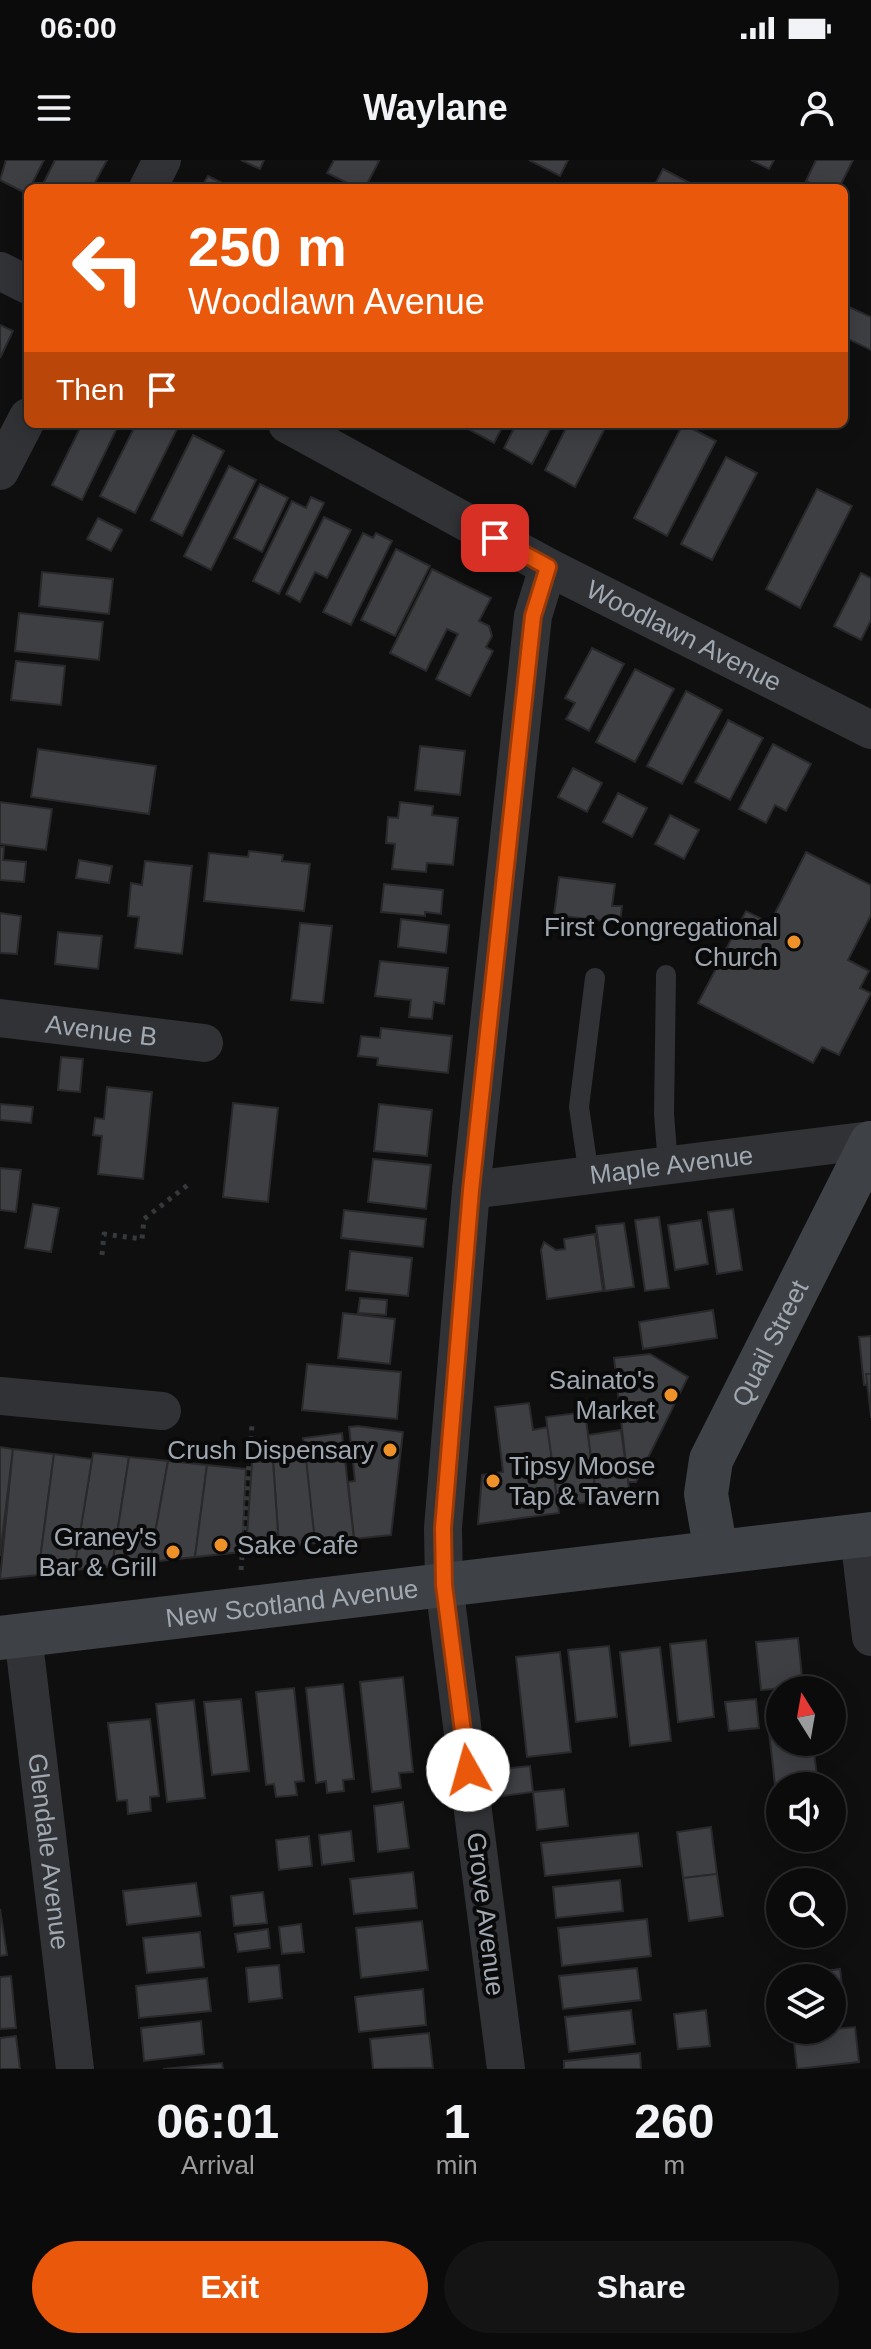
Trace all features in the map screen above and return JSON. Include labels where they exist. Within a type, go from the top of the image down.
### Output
[{"type":"street","points":[[150,184],[162,160]]},
{"type":"street","points":[[0,271],[24,283]]},
{"type":"street","points":[[0,471],[24,425]]},
{"type":"street","name":"Woodlawn Avenue","points":[[294,428],[548,567],[871,730]]},
{"type":"street","name":"Grove Avenue","points":[[506,2069],[444,1585],[443,1528],[471,1190],[533,616],[548,567]]},
{"type":"street","name":"Avenue B","points":[[0,1018],[204,1043]]},
{"type":"street","name":"Maple Avenue","points":[[471,1190],[871,1141]]},
{"type":"street","name":"Quail Street","points":[[716,1552],[706,1494],[711,1460],[871,1141]]},
{"type":"street","points":[[0,1396],[162,1411]]},
{"type":"street","points":[[865,1535],[871,1637]]},
{"type":"street","name":"New Scotland Avenue","points":[[11,1637],[865,1535]]},
{"type":"street","name":"Glendale Avenue","points":[[11,1637],[75,2069]]},
{"type":"lane","points":[[666,975],[664,1114],[668,1165]]},
{"type":"lane","points":[[589,1176],[579,1107],[595,978]]},
{"type":"path","points":[[102,1255],[104,1234],[142,1239],[144,1219],[189,1184]]},
{"type":"path","points":[[241,1570],[252,1425]]},
{"type":"building","points":[[6,160],[44,160],[32,184],[24,184],[24,192],[0,180]]},
{"type":"building","points":[[55,160],[107,160],[94,184],[43,184]]},
{"type":"building","points":[[241,160],[264,160],[260,169]]},
{"type":"building","points":[[334,160],[379,161],[367,184],[350,184],[327,173]]},
{"type":"building","points":[[529,160],[568,160],[560,176]]},
{"type":"building","points":[[751,160],[774,160],[769,169]]},
{"type":"building","points":[[816,160],[853,160],[841,184],[812,184],[806,181]]},
{"type":"building","points":[[663,169],[690,183],[690,184],[655,184]]},
{"type":"building","points":[[208,176],[224,184],[203,184]]},
{"type":"building","points":[[848,306],[871,317],[871,350],[848,339]]},
{"type":"building","points":[[0,325],[13,331],[0,358]]},
{"type":"building","points":[[80,428],[117,428],[82,500],[52,485]]},
{"type":"building","points":[[134,428],[178,428],[135,513],[100,496]]},
{"type":"building","points":[[466,428],[502,428],[494,443]]},
{"type":"building","points":[[514,428],[551,428],[532,464],[504,448]]},
{"type":"building","points":[[566,428],[605,428],[575,487],[545,470]]},
{"type":"building","points":[[681,428],[691,428],[716,441],[667,536],[634,518]]},
{"type":"building","points":[[193,435],[224,451],[182,536],[151,520]]},
{"type":"building","points":[[726,457],[757,473],[712,560],[681,544]]},
{"type":"building","points":[[229,466],[256,480],[211,570],[184,556]]},
{"type":"building","points":[[260,484],[288,498],[262,552],[234,538]]},
{"type":"building","points":[[817,489],[852,506],[800,608],[766,589]]},
{"type":"building","points":[[311,497],[324,503],[279,594],[253,581],[292,501],[306,508]]},
{"type":"building","points":[[324,517],[351,530],[327,578],[315,572],[300,602],[286,594]]},
{"type":"building","points":[[98,518],[122,530],[111,551],[87,539]]},
{"type":"building","points":[[363,533],[373,538],[376,533],[392,541],[351,625],[323,612]]},
{"type":"building","points":[[396,549],[430,566],[395,636],[361,620]]},
{"type":"building","points":[[432,569],[491,598],[479,621],[489,626],[492,636],[486,647],[493,651],[470,696],[436,679],[458,634],[447,629],[426,671],[390,653]]},
{"type":"building","points":[[42,572],[113,579],[109,614],[39,606]]},
{"type":"building","points":[[861,573],[871,578],[871,620],[861,640],[834,626]]},
{"type":"building","points":[[19,613],[103,622],[99,660],[15,651]]},
{"type":"building","points":[[592,648],[624,664],[589,731],[566,719],[575,703],[565,698]]},
{"type":"building","points":[[16,661],[65,666],[61,705],[11,700]]},
{"type":"building","points":[[635,669],[674,689],[635,762],[596,742]]},
{"type":"building","points":[[686,691],[722,710],[682,784],[647,766]]},
{"type":"building","points":[[728,720],[763,738],[730,800],[695,782]]},
{"type":"building","points":[[773,744],[811,764],[786,811],[775,805],[766,823],[739,809]]},
{"type":"building","points":[[420,746],[465,751],[460,795],[415,790]]},
{"type":"building","points":[[38,749],[156,766],[149,814],[31,797]]},
{"type":"building","points":[[573,768],[602,783],[587,812],[558,797]]},
{"type":"building","points":[[618,793],[647,808],[632,837],[603,822]]},
{"type":"building","points":[[0,802],[52,809],[46,850],[0,844]]},
{"type":"building","points":[[400,802],[433,806],[432,815],[458,818],[453,865],[427,863],[426,872],[392,869],[395,844],[386,843],[388,817],[398,818]]},
{"type":"building","points":[[670,815],[699,830],[684,859],[655,844]]},
{"type":"building","points":[[0,847],[4,847],[3,860],[26,862],[24,882],[0,880]]},
{"type":"building","points":[[249,851],[283,855],[282,861],[310,864],[304,911],[204,901],[209,853],[248,857]]},
{"type":"building","name":"First Congregational Church","points":[[806,852],[871,885],[871,915],[848,960],[869,971],[860,988],[871,993],[839,1055],[822,1047],[813,1063],[698,1003],[746,911],[770,923]]},
{"type":"building","points":[[79,860],[112,866],[109,883],[76,878]]},
{"type":"building","points":[[145,861],[192,866],[182,954],[135,948],[139,917],[128,916],[131,883],[142,885]]},
{"type":"building","points":[[559,877],[615,884],[612,906],[622,906],[620,923],[554,915]]},
{"type":"building","points":[[384,884],[443,890],[441,914],[425,912],[425,916],[381,912]]},
{"type":"building","points":[[0,913],[21,916],[17,954],[0,953]]},
{"type":"building","points":[[401,919],[449,925],[446,953],[398,947]]},
{"type":"building","points":[[300,923],[332,926],[323,1003],[291,1000]]},
{"type":"building","points":[[58,932],[102,936],[98,969],[55,964]]},
{"type":"building","points":[[380,961],[448,968],[444,1004],[434,1002],[432,1019],[409,1017],[411,1000],[375,996]]},
{"type":"building","points":[[381,1028],[452,1036],[448,1073],[377,1065],[378,1058],[358,1056],[361,1036],[380,1038]]},
{"type":"building","points":[[61,1057],[83,1059],[80,1092],[58,1090]]},
{"type":"building","points":[[107,1087],[152,1092],[143,1179],[98,1174],[102,1136],[93,1135],[95,1118],[104,1119]]},
{"type":"building","points":[[233,1103],[278,1108],[268,1202],[223,1197]]},
{"type":"building","points":[[0,1104],[33,1107],[31,1123],[0,1120]]},
{"type":"building","points":[[379,1104],[432,1110],[427,1156],[374,1151]]},
{"type":"building","points":[[373,1159],[431,1165],[426,1209],[368,1202]]},
{"type":"building","points":[[0,1168],[21,1170],[16,1212],[0,1210]]},
{"type":"building","points":[[33,1204],[59,1208],[51,1252],[25,1248]]},
{"type":"building","points":[[733,1209],[742,1270],[717,1274],[708,1212]]},
{"type":"building","points":[[344,1210],[426,1219],[423,1247],[341,1238]]},
{"type":"building","points":[[659,1217],[669,1288],[645,1291],[635,1220]]},
{"type":"building","points":[[701,1220],[708,1264],[675,1270],[668,1225]]},
{"type":"building","points":[[624,1223],[634,1287],[605,1291],[596,1226]]},
{"type":"building","points":[[595,1234],[603,1291],[547,1299],[541,1250],[544,1242],[556,1250],[565,1249],[564,1239]]},
{"type":"building","points":[[350,1251],[412,1258],[408,1296],[346,1290]]},
{"type":"building","points":[[360,1298],[387,1300],[386,1315],[358,1313]]},
{"type":"building","points":[[713,1310],[717,1338],[643,1349],[639,1322]]},
{"type":"building","points":[[343,1313],[395,1319],[390,1364],[338,1358]]},
{"type":"building","points":[[871,1336],[871,1384],[864,1385],[859,1337]]},
{"type":"building","points":[[650,1354],[688,1377],[636,1482],[628,1482],[614,1358]]},
{"type":"building","points":[[307,1364],[401,1372],[397,1419],[302,1410]]},
{"type":"building","points":[[866,1374],[871,1374],[871,1416]]},
{"type":"building","points":[[529,1403],[533,1430],[548,1427],[559,1513],[478,1524],[482,1475],[503,1472],[495,1407]]},
{"type":"building","points":[[585,1412],[597,1501],[558,1506],[546,1417]]},
{"type":"building","points":[[349,1427],[403,1432],[391,1535],[354,1539],[348,1482],[355,1481]]},
{"type":"building","points":[[621,1430],[630,1496],[597,1501],[588,1435]]},
{"type":"building","points":[[342,1433],[354,1539],[315,1543],[303,1438]]},
{"type":"building","points":[[0,1447],[13,1449],[0,1556]]},
{"type":"building","points":[[13,1449],[54,1454],[38,1575],[0,1579]]},
{"type":"building","points":[[93,1453],[129,1457],[112,1566],[74,1570]]},
{"type":"building","points":[[54,1454],[92,1459],[74,1570],[38,1575]]},
{"type":"building","points":[[129,1457],[168,1461],[150,1562],[112,1566]]},
{"type":"building","points":[[306,1458],[315,1543],[279,1547],[273,1461]]},
{"type":"building","points":[[168,1461],[207,1465],[195,1557],[150,1562]]},
{"type":"building","points":[[273,1461],[279,1547],[246,1551],[252,1462]]},
{"type":"building","points":[[207,1465],[246,1469],[242,1552],[195,1557]]},
{"type":"building","points":[[798,1638],[802,1676],[766,1676],[766,1690],[761,1690],[756,1642]]},
{"type":"building","points":[[706,1640],[714,1717],[678,1722],[670,1644]]},
{"type":"building","points":[[609,1646],[617,1717],[576,1722],[568,1650]]},
{"type":"building","points":[[660,1647],[671,1741],[630,1746],[620,1652]]},
{"type":"building","points":[[560,1652],[571,1752],[527,1757],[516,1657]]},
{"type":"building","points":[[403,1677],[413,1772],[399,1773],[401,1788],[372,1792],[360,1682]]},
{"type":"building","points":[[343,1684],[354,1779],[343,1780],[344,1791],[327,1793],[326,1781],[316,1783],[306,1688]]},
{"type":"building","points":[[294,1688],[304,1781],[295,1782],[297,1795],[276,1797],[274,1784],[266,1785],[256,1692]]},
{"type":"building","points":[[241,1699],[249,1771],[212,1775],[204,1702]]},
{"type":"building","points":[[756,1699],[759,1728],[729,1731],[725,1702]]},
{"type":"building","points":[[194,1700],[205,1798],[167,1802],[156,1704]]},
{"type":"building","points":[[150,1719],[159,1796],[150,1797],[151,1811],[128,1814],[127,1800],[117,1801],[108,1723]]},
{"type":"building","points":[[772,1756],[815,1756],[816,1772],[774,1772]]},
{"type":"building","points":[[530,1766],[533,1792],[503,1796],[500,1769]]},
{"type":"building","points":[[564,1789],[568,1826],[537,1830],[533,1792]]},
{"type":"building","points":[[403,1802],[409,1848],[378,1852],[374,1806]]},
{"type":"building","points":[[711,1827],[717,1874],[683,1878],[677,1832]]},
{"type":"building","points":[[351,1831],[354,1861],[322,1865],[319,1835]]},
{"type":"building","points":[[638,1833],[642,1866],[545,1876],[541,1843]]},
{"type":"building","points":[[309,1836],[312,1866],[279,1870],[276,1840]]},
{"type":"building","points":[[413,1872],[417,1908],[354,1914],[350,1879]]},
{"type":"building","points":[[717,1874],[723,1916],[689,1921],[683,1878]]},
{"type":"building","points":[[620,1880],[623,1911],[556,1918],[553,1887]]},
{"type":"building","points":[[196,1883],[201,1916],[127,1925],[123,1891]]},
{"type":"building","points":[[263,1892],[267,1923],[234,1926],[231,1896]]},
{"type":"building","points":[[0,1909],[7,1955],[0,1956]]},
{"type":"building","points":[[647,1919],[651,1956],[562,1966],[558,1928]]},
{"type":"building","points":[[422,1921],[428,1970],[361,1978],[356,1928]]},
{"type":"building","points":[[301,1924],[304,1952],[282,1954],[279,1927]]},
{"type":"building","points":[[268,1929],[270,1948],[238,1952],[235,1934]]},
{"type":"building","points":[[200,1932],[204,1967],[147,1973],[143,1938]]},
{"type":"building","points":[[279,1965],[282,1998],[249,2002],[246,1968]]},
{"type":"building","points":[[637,1968],[641,2000],[563,2009],[559,1976]]},
{"type":"building","points":[[11,1976],[16,2028],[0,2029],[0,1977]]},
{"type":"building","points":[[207,1978],[211,2011],[139,2018],[136,1986]]},
{"type":"building","points":[[423,1989],[426,2025],[359,2032],[355,1997]]},
{"type":"building","points":[[631,2010],[635,2044],[569,2052],[565,2017]]},
{"type":"building","points":[[706,2010],[710,2046],[678,2049],[674,2014]]},
{"type":"building","points":[[201,2021],[204,2054],[144,2061],[141,2028]]},
{"type":"building","points":[[855,2027],[859,2062],[797,2069],[794,2044],[846,2044],[846,2028]]},
{"type":"building","points":[[429,2033],[433,2068],[373,2069],[370,2039]]},
{"type":"building","points":[[16,2036],[20,2069],[0,2069],[0,2038]]},
{"type":"building","points":[[640,2053],[641,2069],[564,2069],[564,2061]]},
{"type":"building","points":[[222,2063],[223,2069],[163,2069]]},
{"type":"place","name":"First Congregational Church","points":[[794,942]]},
{"type":"place","name":"Sainato's Market","points":[[671,1395]]},
{"type":"place","name":"Crush Dispensary","points":[[390,1450]]},
{"type":"place","name":"Tipsy Moose Tap & Tavern","points":[[493,1481]]},
{"type":"place","name":"Sake Cafe","points":[[221,1545]]},
{"type":"place","name":"Graney's Bar & Grill","points":[[173,1552]]},
{"type":"route","points":[[468,1770],[444,1585],[443,1528],[471,1190],[533,616],[548,567],[495,538]]}]
